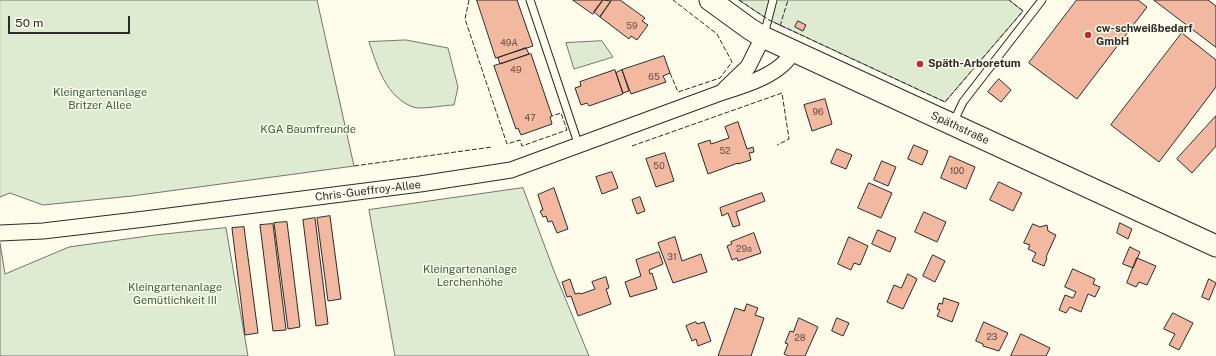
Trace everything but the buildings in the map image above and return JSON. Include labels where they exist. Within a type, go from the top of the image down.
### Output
[{"type":"main road","name":"Späthstraße","points":[[710,0],[763,37],[1216,246]]},
{"type":"street","name":"Chris-Gueffroy-Allee","points":[[722,92],[748,68],[763,37]]},
{"type":"street","name":"Chris-Gueffroy-Allee","points":[[0,233],[43,231],[153,218],[511,170],[722,92],[744,86],[783,65],[793,51]]},
{"type":"lane","points":[[530,0],[579,146]]},
{"type":"lane","points":[[763,37],[773,0]]},
{"type":"lane","points":[[953,125],[964,102],[1042,0]]},
{"type":"green space","name":"Kleingartenanlage Britzer Allee","points":[[0,0],[317,0],[354,166],[132,196],[43,205],[10,193],[0,197]]},
{"type":"green space","name":"Späth-Arboretum","points":[[739,0],[1009,0],[1023,11],[945,102],[769,20]]},
{"type":"green space","points":[[406,40],[448,48],[458,87],[454,105],[421,108],[413,107],[396,96],[389,88],[375,61],[369,42]]},
{"type":"green space","points":[[602,41],[613,57],[574,69],[566,43]]},
{"type":"green space","name":"Kleingartenanlage Lerchenhöhe","points":[[523,188],[554,271],[589,356],[395,356],[369,210]]},
{"type":"green space","name":"Kleingartenanlage Gemütlichkeit III","points":[[226,228],[248,356],[0,356],[0,243],[5,274],[69,247],[155,235]]},
{"type":"fence","points":[[469,0],[465,19],[507,144],[520,140],[522,146],[567,130],[561,113],[552,116]]},
{"type":"fence","points":[[670,73],[678,92],[720,78],[732,62],[717,34],[673,0]]},
{"type":"fence","points":[[739,0],[769,20],[945,102],[1023,11],[1009,0]]},
{"type":"fence","points":[[780,26],[788,0]]},
{"type":"fence","points":[[632,146],[782,93],[789,139],[777,145]]},
{"type":"fence","points":[[354,166],[492,147]]},
{"type":"place","name":"cw-schweißbedarf GmbH","points":[[1088,35]]},
{"type":"place","name":"Späth-Arboretum","points":[[920,64]]},
{"type":"park label","name":"KGA Baumfreunde","points":[[308,130]]}]
